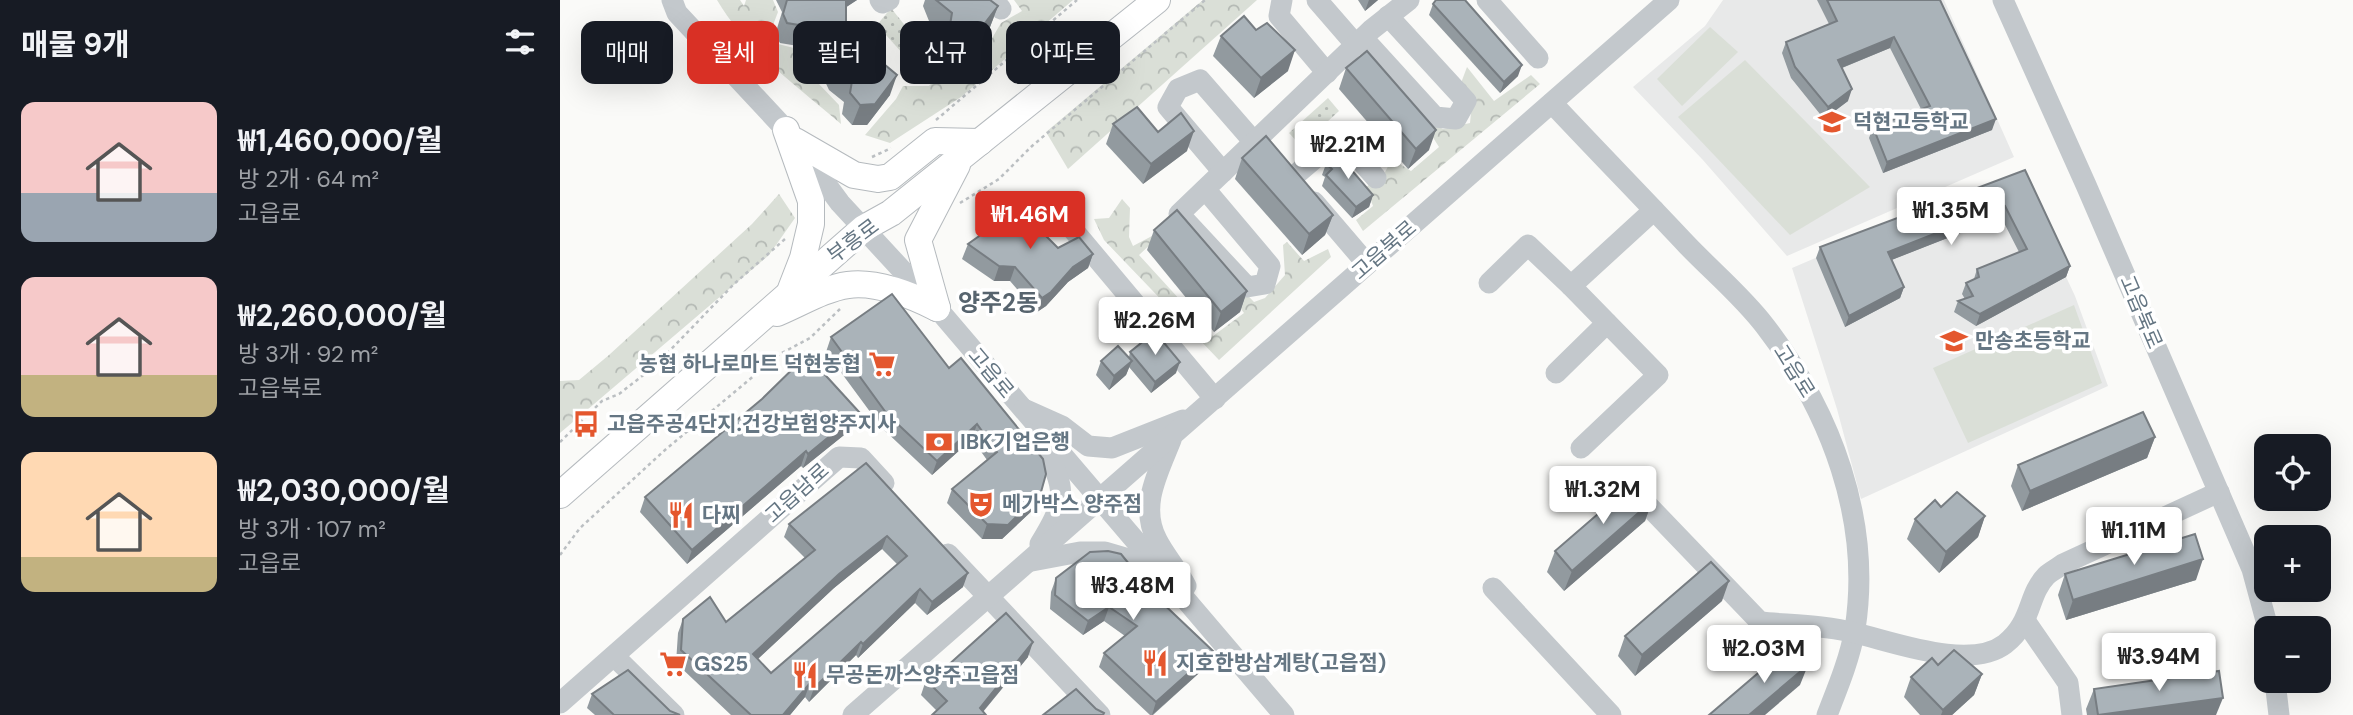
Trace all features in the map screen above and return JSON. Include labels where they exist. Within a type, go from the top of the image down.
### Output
[{"type":"main road","name":"부흥로","points":[[560,495],[864,228],[891,213],[1157,0]]},
{"type":"main road","points":[[790,136],[854,175],[878,179],[890,177],[935,141],[970,150],[918,240],[937,308]]},
{"type":"main road","points":[[789,294],[803,258],[810,224],[811,201],[790,136]]},
{"type":"main road","points":[[753,323],[846,285],[865,285],[913,297],[937,308]]},
{"type":"street","name":"고읍로","points":[[672,0],[677,13],[790,136],[840,203],[937,308],[1284,715]]},
{"type":"street","points":[[880,0],[883,3],[889,0]]},
{"type":"street","points":[[1282,0],[1279,16],[1327,73]]},
{"type":"street","points":[[1317,0],[1436,117],[1455,119],[1465,101],[1388,16]]},
{"type":"street","points":[[1205,189],[1269,266],[1265,284],[1247,287],[1179,214],[1205,189],[1257,140],[1359,42],[1409,0]]},
{"type":"street","points":[[1487,0],[1538,58]]},
{"type":"street","name":"고읍북로","points":[[1099,501],[1669,0]]},
{"type":"street","name":"고읍북로","points":[[2003,0],[2087,185],[2252,569],[2265,616]]},
{"type":"street","points":[[1223,172],[1168,107],[1178,89],[1200,80],[1293,177],[1367,264]]},
{"type":"street","name":"고읍로","points":[[1552,103],[1763,323],[1794,365],[1825,423],[1852,506],[1858,552],[1858,601],[1854,632],[1827,715]]},
{"type":"street","points":[[1293,177],[1340,137],[1376,178]]},
{"type":"street","points":[[1054,206],[1215,399]]},
{"type":"street","points":[[1571,286],[1654,210]]},
{"type":"street","points":[[1489,284],[1528,244],[1658,375],[1581,448]]},
{"type":"street","points":[[1556,373],[1607,323]]},
{"type":"street","points":[[1014,400],[1062,426],[1088,446],[1112,447],[1198,414]]},
{"type":"street","points":[[1014,400],[1056,468],[1063,494],[1057,516],[1030,561]]},
{"type":"street","points":[[1172,437],[1151,488],[1148,515],[1156,539],[1186,585],[1187,603]]},
{"type":"street","name":"고읍남로","points":[[560,704],[838,457],[861,458],[897,498]]},
{"type":"street","points":[[1639,496],[1760,622],[1854,632],[1923,649],[1975,656],[2004,645],[2026,622],[2034,596],[2045,577],[2063,564],[2219,492]]},
{"type":"street","points":[[853,715],[1099,501]]},
{"type":"street","points":[[933,538],[1100,715]]},
{"type":"street","points":[[1030,561],[1080,552],[1105,552],[1156,567]]},
{"type":"street","points":[[1493,588],[1611,715]]},
{"type":"street","points":[[2026,622],[2068,683],[2072,715]]},
{"type":"street","points":[[614,656],[674,715]]},
{"type":"street","points":[[2276,693],[2279,715]]},
{"type":"path","points":[[931,123],[1077,0]]},
{"type":"path","points":[[952,208],[999,179],[1053,128],[1205,0]]},
{"type":"path","points":[[869,159],[893,147]]},
{"type":"path","points":[[560,442],[602,401],[619,394],[655,366],[734,284],[790,233]]},
{"type":"path","points":[[560,555],[580,528],[665,450],[780,354],[810,338],[842,306]]},
{"type":"shaded area","name":"덕현고등학교","points":[[1723,0],[1944,0],[2014,157],[1787,256],[1702,159],[1633,87],[1705,26]]},
{"type":"shaded area","name":"만송초등학교","points":[[2017,172],[2075,296],[2108,386],[1861,499],[1837,409],[1792,268]]},
{"type":"green space","points":[[717,0],[740,0],[744,6],[746,0],[773,0],[778,12],[775,21],[731,21]]},
{"type":"green space","points":[[1014,0],[1073,0],[1049,21],[1006,21],[1006,58],[992,70],[992,38],[1001,23],[1022,11]]},
{"type":"green space","points":[[1203,0],[1257,0],[1068,169],[1046,132],[1103,84],[1120,84],[1120,70]]},
{"type":"green space","points":[[891,8],[901,21],[900,51],[886,35],[886,21],[880,21]]},
{"type":"green space","points":[[1710,27],[1738,52],[1682,106],[1657,79]]},
{"type":"green space","points":[[779,44],[793,48],[793,84],[779,71]]},
{"type":"green space","points":[[1745,60],[1870,187],[1790,235],[1678,117]]},
{"type":"green space","points":[[1467,67],[1494,101],[1531,75],[1540,84],[1363,231],[1356,220],[1373,206],[1366,187],[1384,174],[1392,159],[1411,171],[1439,147],[1420,117],[1443,129],[1470,123],[1472,102],[1461,83]]},
{"type":"green space","points":[[793,84],[819,84],[839,105],[841,124]]},
{"type":"green space","points":[[976,84],[961,97],[890,143],[865,135],[896,99],[903,86]]},
{"type":"green space","points":[[1328,98],[1339,111],[1301,146],[1289,133]]},
{"type":"green space","points":[[779,194],[795,218],[769,255],[560,433],[560,381],[579,380],[609,355],[752,224]]},
{"type":"green space","points":[[1122,199],[1130,208],[1129,237],[1133,246],[1169,227],[1139,255],[1213,336],[1244,313],[1223,286],[1233,280],[1254,302],[1265,298],[1285,275],[1283,245],[1287,242],[1304,261],[1328,249],[1331,257],[1219,360],[1104,240],[1094,219],[1109,218]]},
{"type":"green space","points":[[2074,305],[2102,383],[1968,443],[1933,368]]},
{"type":"building","points":[[787,0],[846,0],[846,21],[793,21],[793,24],[787,23],[783,14]]},
{"type":"building","points":[[936,0],[990,0],[998,6],[986,21],[951,21],[952,13]]},
{"type":"building","points":[[1436,0],[1465,0],[1522,65],[1504,82],[1433,4]]},
{"type":"building","points":[[1827,0],[1940,0],[1996,119],[1887,162],[1873,127],[1930,106],[1894,37],[1838,60],[1852,89],[1828,107],[1795,67],[1786,42],[1837,21]]},
{"type":"building","points":[[1244,16],[1256,30],[1267,23],[1295,50],[1261,78],[1221,36]]},
{"type":"building","points":[[1367,51],[1436,130],[1416,149],[1346,68]]},
{"type":"building","points":[[886,66],[897,75],[875,104],[860,105],[850,93],[852,84],[886,84]]},
{"type":"building","points":[[1137,107],[1158,132],[1181,113],[1194,131],[1151,164],[1113,124]]},
{"type":"building","points":[[1266,136],[1333,215],[1309,234],[1242,158]]},
{"type":"building","points":[[1337,153],[1373,195],[1356,207],[1326,175],[1332,169],[1326,164]]},
{"type":"building","points":[[2025,170],[2070,266],[1980,314],[1958,301],[1973,296],[1966,283],[1979,277],[1977,269],[2027,249],[2005,206],[1888,252],[1904,287],[1849,316],[1820,247]]},
{"type":"building","points":[[1023,205],[1032,217],[1037,213],[1043,222],[1040,230],[1058,248],[1079,237],[1093,254],[1073,267],[1051,292],[1042,298],[1015,267],[999,266],[968,244]]},
{"type":"building","points":[[1177,210],[1247,291],[1221,312],[1154,230]]},
{"type":"building","points":[[892,294],[949,368],[961,358],[1043,459],[1046,474],[1041,492],[1008,525],[987,524],[952,489],[997,452],[977,424],[937,461],[887,414],[831,337]]},
{"type":"building","points":[[1155,332],[1180,362],[1155,382],[1130,352]]},
{"type":"building","points":[[1118,346],[1132,361],[1114,376],[1101,361]]},
{"type":"building","points":[[807,355],[859,412],[808,454],[806,451],[692,550],[645,497],[762,399]]},
{"type":"building","points":[[2143,412],[2155,437],[2030,491],[2018,465]]},
{"type":"building","points":[[866,463],[968,573],[932,602],[920,589],[814,688],[810,683],[783,715],[751,715],[681,650],[683,619],[710,597],[726,622],[815,550],[789,524]],"holes":[[[887,536],[907,556],[771,673],[753,654],[839,574]]]},
{"type":"building","points":[[1635,482],[1652,501],[1572,571],[1555,551]]},
{"type":"building","points":[[1957,492],[1985,516],[1946,552],[1915,519],[1935,500],[1941,507]]},
{"type":"building","points":[[2195,534],[2203,559],[2073,600],[2065,574]]},
{"type":"building","points":[[1108,551],[1121,554],[1154,595],[1213,651],[1156,702],[1104,653],[1137,626],[1109,607],[1088,621],[1055,595],[1056,578],[1090,552]]},
{"type":"building","points":[[1711,562],[1729,581],[1642,655],[1625,636]]},
{"type":"building","points":[[1006,613],[1033,642],[980,708],[986,715],[932,715],[947,701],[926,680],[943,665],[945,668]]},
{"type":"building","points":[[1791,645],[1808,665],[1749,715],[1709,715]]},
{"type":"building","points":[[1954,650],[1982,674],[1943,710],[1911,677],[1932,658],[1938,665]]},
{"type":"building","points":[[628,670],[670,711],[680,715],[614,715],[592,694]]},
{"type":"building","points":[[2219,671],[2223,698],[2098,715],[2094,689]]},
{"type":"building","points":[[1076,689],[1096,709],[1104,713],[1103,715],[1043,715]]},
{"type":"place","name":"덕현고등학교","points":[[1832,122]]},
{"type":"place","name":"만송초등학교","points":[[1954,341]]},
{"type":"place","name":"농협 하나로마트 덕현농협","points":[[882,364]]},
{"type":"place","name":"고읍주공4단지.건강보험양주지사","points":[[586,424]]},
{"type":"place","name":"IBK기업은행","points":[[939,442]]},
{"type":"place","name":"메가박스 양주점","points":[[981,504]]},
{"type":"place","name":"다찌","points":[[681,515]]},
{"type":"place","name":"지호한방삼계탕(고읍점)","points":[[1155,663]]},
{"type":"place","name":"GS25","points":[[673,664]]},
{"type":"place","name":"무공돈까스양주고읍점","points":[[805,675]]},
{"type":"district","name":"양주2동","points":[[998,303]]}]
